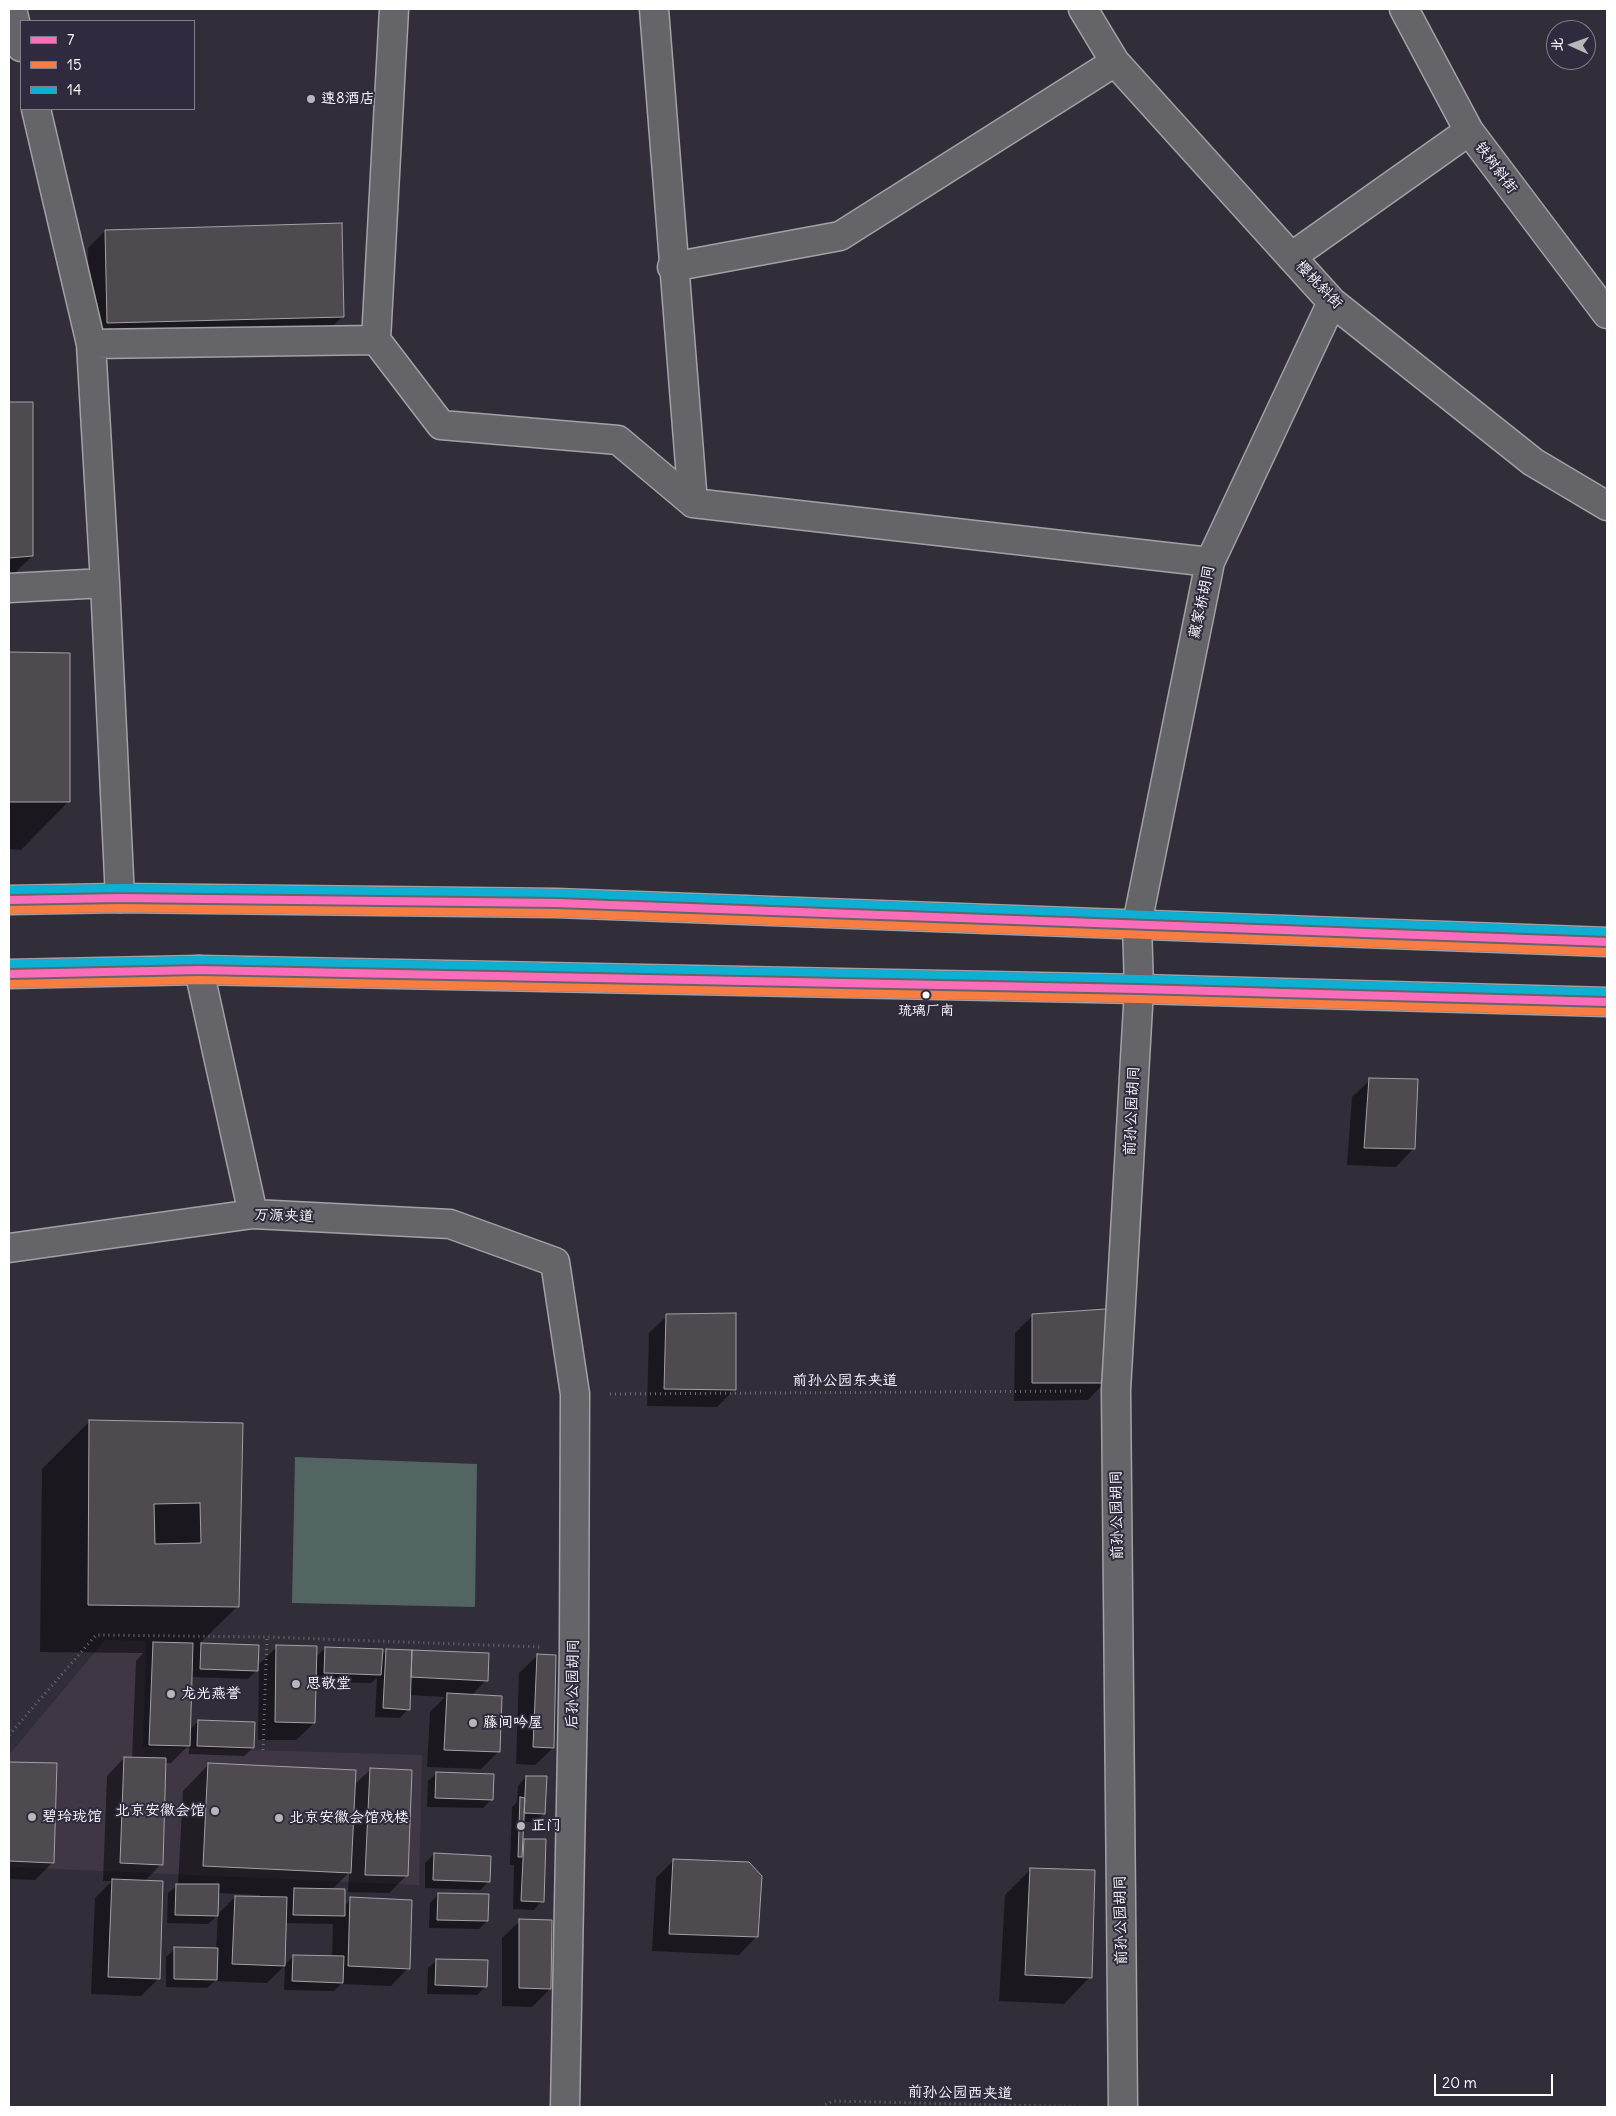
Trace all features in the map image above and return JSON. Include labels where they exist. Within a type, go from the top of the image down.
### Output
[{"type":"main road","points":[[12,9],[20,43]]},
{"type":"main road","points":[[394,9],[376,340],[441,425],[618,440],[692,503],[1210,562]]},
{"type":"main road","points":[[654,9],[672,267],[692,503]]},
{"type":"main road","name":"樱桃斜街","points":[[1083,9],[1115,62],[1332,302],[1534,462],[1607,506]]},
{"type":"main road","name":"铁树斜街","points":[[1404,9],[1469,131],[1607,314]]},
{"type":"main road","points":[[672,267],[840,236],[1115,62]]},
{"type":"main road","points":[[36,110],[91,344],[106,583],[120,898]]},
{"type":"main road","points":[[1291,257],[1469,131]]},
{"type":"main road","name":"藏家桥胡同","points":[[1137,924],[1210,562],[1332,302]]},
{"type":"main road","points":[[91,344],[376,340]]},
{"type":"main road","points":[[9,588],[106,583]]},
{"type":"main road","points":[[9,900],[120,898],[565,903],[1607,942]]},
{"type":"main road","name":"前孙公园胡同","points":[[1123,2107],[1116,1390],[1139,989],[1137,924]]},
{"type":"main road","points":[[199,970],[253,1214]]},
{"type":"main road","points":[[9,974],[199,970],[1139,989],[1607,1002]]},
{"type":"main road","name":"万源夹道","points":[[9,1248],[253,1214],[450,1224],[556,1262]]},
{"type":"main road","name":"后孙公园胡同","points":[[556,1262],[574,1394],[574,1649],[565,2107]]},
{"type":"path","name":"前孙公园东夹道","points":[[574,1394],[1116,1390]]},
{"type":"path","points":[[9,1735],[96,1635],[267,1637],[574,1649]]},
{"type":"path","points":[[263,1750],[267,1637]]},
{"type":"path","name":"前孙公园西夹道","points":[[821,2107],[833,2101],[1089,2107]]},
{"type":"shaded area","points":[[295,1457],[477,1464],[475,1607],[292,1603]]},
{"type":"shaded area","name":"北京安徽会馆","points":[[105,1640],[146,1641],[143,1747],[422,1755],[419,1885],[9,1867],[9,1755]]},
{"type":"building","points":[[342,223],[344,317],[107,323],[105,230]]},
{"type":"building","points":[[9,402],[33,402],[33,556],[9,558]]},
{"type":"building","points":[[9,652],[70,653],[70,802],[9,802]]},
{"type":"building","points":[[1369,1078],[1418,1079],[1415,1149],[1364,1148]]},
{"type":"building","points":[[1106,1309],[1107,1383],[1032,1383],[1032,1314]]},
{"type":"building","points":[[736,1313],[736,1390],[664,1389],[666,1314]]},
{"type":"building","points":[[89,1420],[243,1423],[239,1607],[88,1605]],"holes":[[[200,1503],[201,1543],[155,1544],[154,1504]]]},
{"type":"building","name":"龙光燕誉","points":[[153,1642],[193,1643],[190,1746],[149,1745]]},
{"type":"building","points":[[201,1643],[259,1645],[258,1671],[200,1669]]},
{"type":"building","name":"思敬堂","points":[[276,1645],[317,1646],[315,1723],[275,1722]]},
{"type":"building","points":[[325,1647],[383,1649],[381,1675],[324,1673]]},
{"type":"building","points":[[386,1649],[412,1650],[410,1710],[383,1708]]},
{"type":"building","points":[[412,1650],[489,1653],[488,1681],[411,1677]]},
{"type":"building","points":[[537,1654],[556,1655],[554,1748],[533,1747]]},
{"type":"building","name":"藤间吟屋","points":[[447,1693],[502,1696],[500,1752],[444,1750]]},
{"type":"building","points":[[198,1720],[255,1722],[254,1748],[197,1746]]},
{"type":"building","points":[[124,1757],[166,1758],[163,1865],[120,1863]]},
{"type":"building","name":"碧玲珑馆","points":[[9,1762],[57,1763],[54,1863],[9,1861]]},
{"type":"building","name":"北京安徽会馆戏楼","points":[[208,1763],[356,1770],[351,1873],[203,1866]]},
{"type":"building","points":[[370,1768],[412,1770],[408,1876],[365,1875]]},
{"type":"building","points":[[436,1772],[494,1774],[493,1800],[435,1798]]},
{"type":"building","points":[[526,1776],[547,1776],[545,1814],[524,1813]]},
{"type":"building","name":"正门","points":[[520,1797],[525,1798],[522,1857],[518,1857]]},
{"type":"building","points":[[524,1839],[546,1839],[544,1902],[521,1901]]},
{"type":"building","points":[[434,1853],[491,1856],[490,1882],[433,1880]]},
{"type":"building","points":[[673,1859],[749,1862],[762,1876],[758,1937],[669,1934]]},
{"type":"building","points":[[1030,1868],[1095,1870],[1092,1978],[1025,1975]]},
{"type":"building","points":[[112,1879],[163,1881],[160,1979],[108,1977]]},
{"type":"building","points":[[176,1884],[219,1884],[218,1916],[175,1915]]},
{"type":"building","points":[[294,1888],[345,1889],[345,1916],[293,1915]]},
{"type":"building","points":[[438,1893],[489,1894],[488,1921],[437,1920]]},
{"type":"building","points":[[235,1896],[287,1897],[285,1966],[232,1964]]},
{"type":"building","points":[[350,1897],[412,1900],[410,1969],[348,1966]]},
{"type":"building","points":[[519,1919],[552,1920],[551,1989],[519,1988]]},
{"type":"building","points":[[174,1947],[218,1948],[217,1980],[174,1979]]},
{"type":"building","points":[[293,1955],[344,1956],[343,1983],[292,1981]]},
{"type":"building","points":[[436,1959],[488,1960],[487,1987],[435,1985]]},
{"type":"transit line","name":"14","points":[[9,890],[120,888],[556,893],[1607,932]]},
{"type":"transit line","name":"7","points":[[9,900],[120,898],[556,903],[1607,942]]},
{"type":"transit line","name":"15","points":[[9,910],[120,908],[556,913],[1607,952]]},
{"type":"transit line","name":"14","points":[[9,964],[199,960],[1139,979],[1607,992]]},
{"type":"transit line","name":"7","points":[[9,974],[199,970],[1139,989],[1607,1002]]},
{"type":"transit line","name":"15","points":[[9,984],[199,980],[1139,999],[1607,1012]]},
{"type":"place","name":"速8酒店","points":[[311,99]]},
{"type":"place","name":"琉璃厂南","points":[[926,995]]},
{"type":"place","name":"思敬堂","points":[[296,1684]]},
{"type":"place","name":"龙光燕誉","points":[[171,1694]]},
{"type":"place","name":"藤间吟屋","points":[[473,1723]]},
{"type":"place","name":"北京安徽会馆","points":[[215,1811]]},
{"type":"place","name":"碧玲珑馆","points":[[32,1817]]},
{"type":"place","name":"北京安徽会馆戏楼","points":[[279,1818]]},
{"type":"place","name":"正门","points":[[521,1826]]}]
